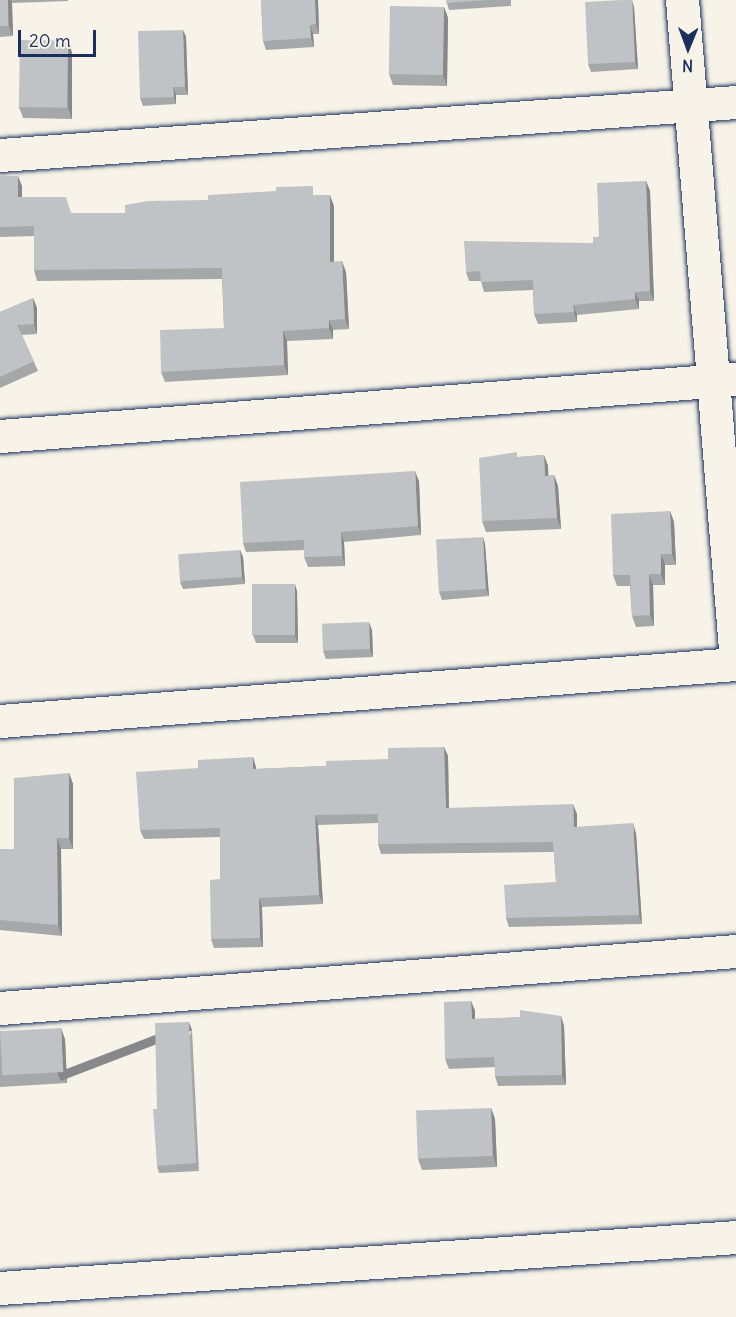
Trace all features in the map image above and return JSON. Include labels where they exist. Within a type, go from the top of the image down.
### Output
[{"type":"street","points":[[0,721],[736,662],[725,380],[691,105],[682,0]]},
{"type":"street","points":[[0,155],[736,102]]},
{"type":"street","points":[[0,436],[725,380]]},
{"type":"street","points":[[0,1008],[736,951]]},
{"type":"street","points":[[0,1288],[736,1237]]},
{"type":"building","points":[[0,0],[8,0],[8,26],[0,26]]},
{"type":"building","points":[[261,0],[315,0],[316,24],[310,25],[311,38],[263,41]]},
{"type":"building","points":[[446,0],[488,0],[446,3]]},
{"type":"building","points":[[632,0],[635,62],[588,64],[585,2]]},
{"type":"building","points":[[390,6],[444,7],[443,75],[389,74]]},
{"type":"building","points":[[183,30],[185,87],[173,87],[174,97],[140,98],[138,31]]},
{"type":"building","points":[[20,40],[68,41],[67,108],[19,107]]},
{"type":"building","points":[[0,176],[18,176],[18,197],[66,197],[71,213],[125,213],[125,205],[148,201],[208,200],[208,195],[276,191],[276,187],[313,186],[313,195],[330,195],[330,262],[342,261],[345,319],[329,320],[329,328],[283,331],[284,365],[161,372],[160,330],[224,328],[222,268],[34,270],[34,226],[0,227]]},
{"type":"building","points":[[646,181],[650,291],[635,292],[635,299],[573,305],[574,312],[534,314],[533,280],[481,282],[480,271],[466,272],[464,241],[593,243],[593,237],[599,237],[597,183]]},
{"type":"building","points":[[33,298],[34,324],[17,325],[34,361],[0,377],[0,312]]},
{"type":"building","points":[[517,452],[517,457],[544,455],[545,476],[554,475],[557,518],[482,521],[479,458]]},
{"type":"building","points":[[415,471],[418,526],[341,532],[342,556],[304,557],[304,540],[243,543],[240,482]]},
{"type":"building","points":[[670,511],[672,554],[661,554],[661,574],[649,574],[650,615],[632,616],[630,575],[613,575],[611,514]]},
{"type":"building","points":[[483,537],[486,589],[439,591],[436,539]]},
{"type":"building","points":[[240,550],[242,577],[180,581],[178,554]]},
{"type":"building","points":[[252,584],[295,584],[295,635],[252,635]]},
{"type":"building","points":[[369,622],[370,649],[323,651],[322,624]]},
{"type":"building","points":[[444,747],[446,808],[573,804],[574,827],[633,823],[639,915],[506,918],[504,885],[556,882],[553,842],[378,844],[378,814],[315,815],[319,895],[259,898],[260,938],[211,939],[210,880],[220,879],[220,828],[140,830],[136,772],[198,768],[198,760],[253,757],[253,769],[326,766],[326,761],[388,759],[388,748]]},
{"type":"building","points":[[69,773],[69,838],[57,838],[58,925],[0,920],[0,849],[14,849],[14,778]]},
{"type":"building","points":[[471,1001],[472,1019],[520,1017],[520,1010],[561,1016],[562,1075],[495,1076],[494,1057],[445,1059],[444,1002]]},
{"type":"building","points":[[189,1022],[196,1163],[157,1166],[153,1109],[157,1109],[155,1023]]},
{"type":"building","points":[[61,1028],[63,1072],[2,1075],[0,1031]]},
{"type":"building","points":[[491,1108],[493,1156],[418,1159],[416,1111]]}]
